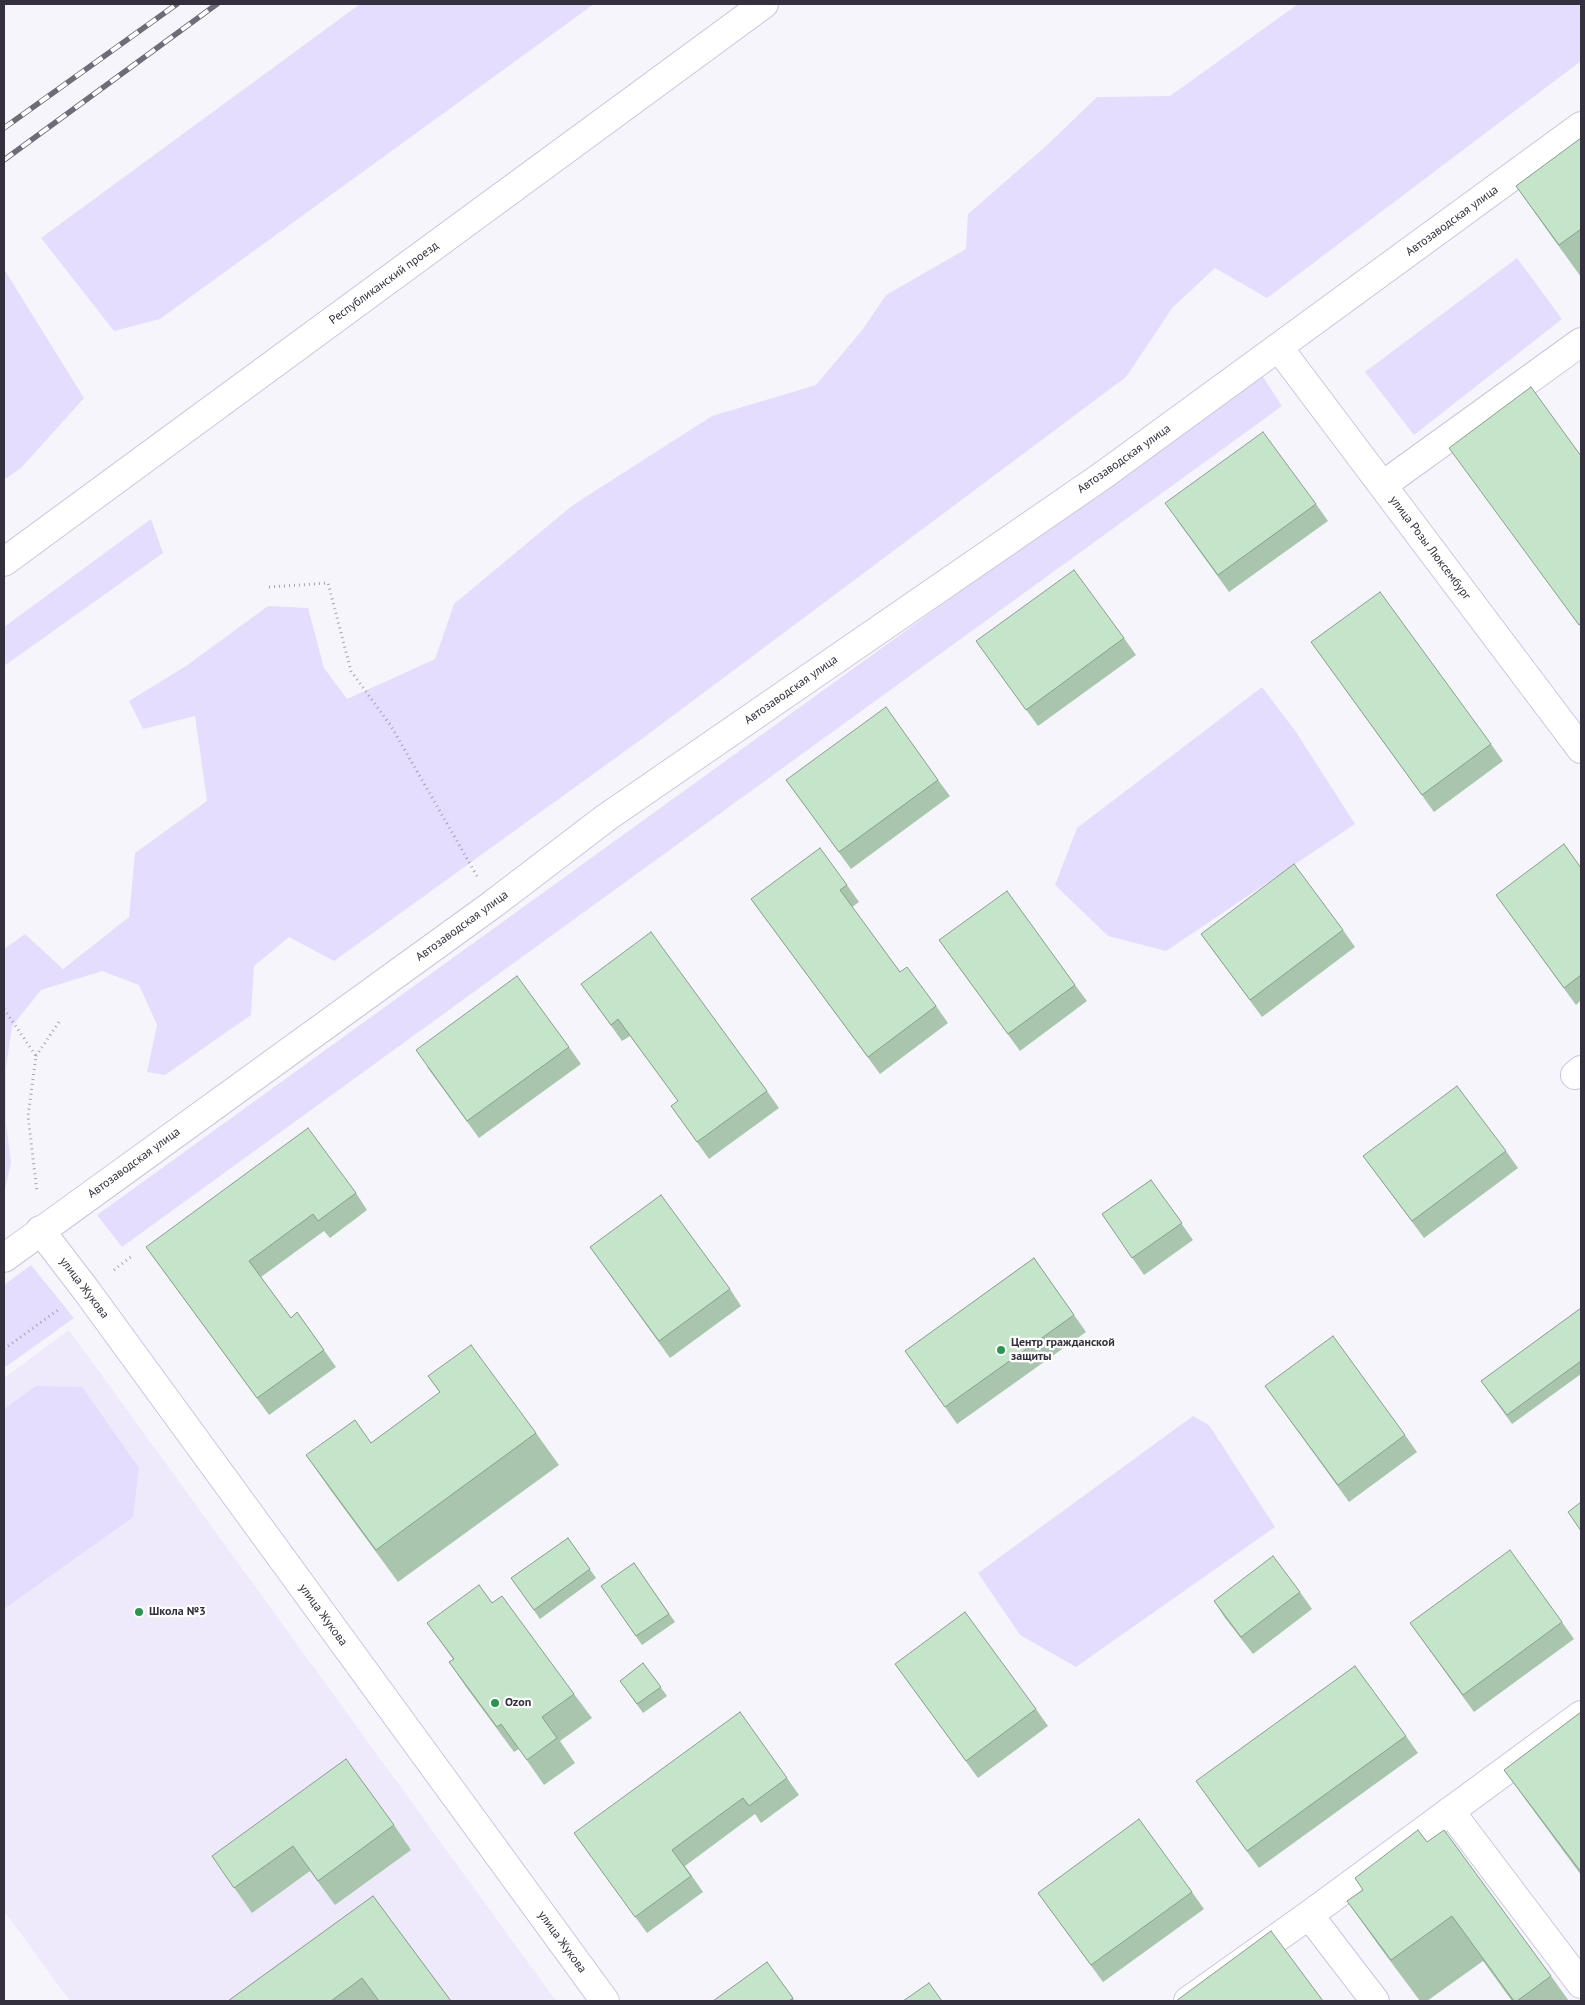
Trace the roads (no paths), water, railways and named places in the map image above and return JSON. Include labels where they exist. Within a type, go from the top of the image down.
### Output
[{"type":"street","name":"Республиканский проезд","points":[[4,562],[764,4]]},
{"type":"street","name":"Автозаводская улица","points":[[4,1258],[40,1230],[493,904],[608,817],[1102,476],[1581,126]]},
{"type":"street","points":[[1383,486],[1581,342]]},
{"type":"street","name":"улица Розы Люксембург","points":[[1279,348],[1581,749]]},
{"type":"street","name":"улица Жукова","points":[[40,1230],[86,1290],[605,2001]]},
{"type":"street","points":[[1188,2001],[1309,1915],[1581,1715]]},
{"type":"street","points":[[1450,1811],[1581,1984]]},
{"type":"street","points":[[1309,1915],[1375,2001]]},
{"type":"railway","points":[[4,128],[177,4]]},
{"type":"railway","points":[[4,160],[217,4]]},
{"type":"place","name":"Центр гражданской защиты","points":[[1001,1350]]},
{"type":"place","name":"Школа №3","points":[[139,1612]]},
{"type":"place","name":"Ozon","points":[[495,1703]]}]
